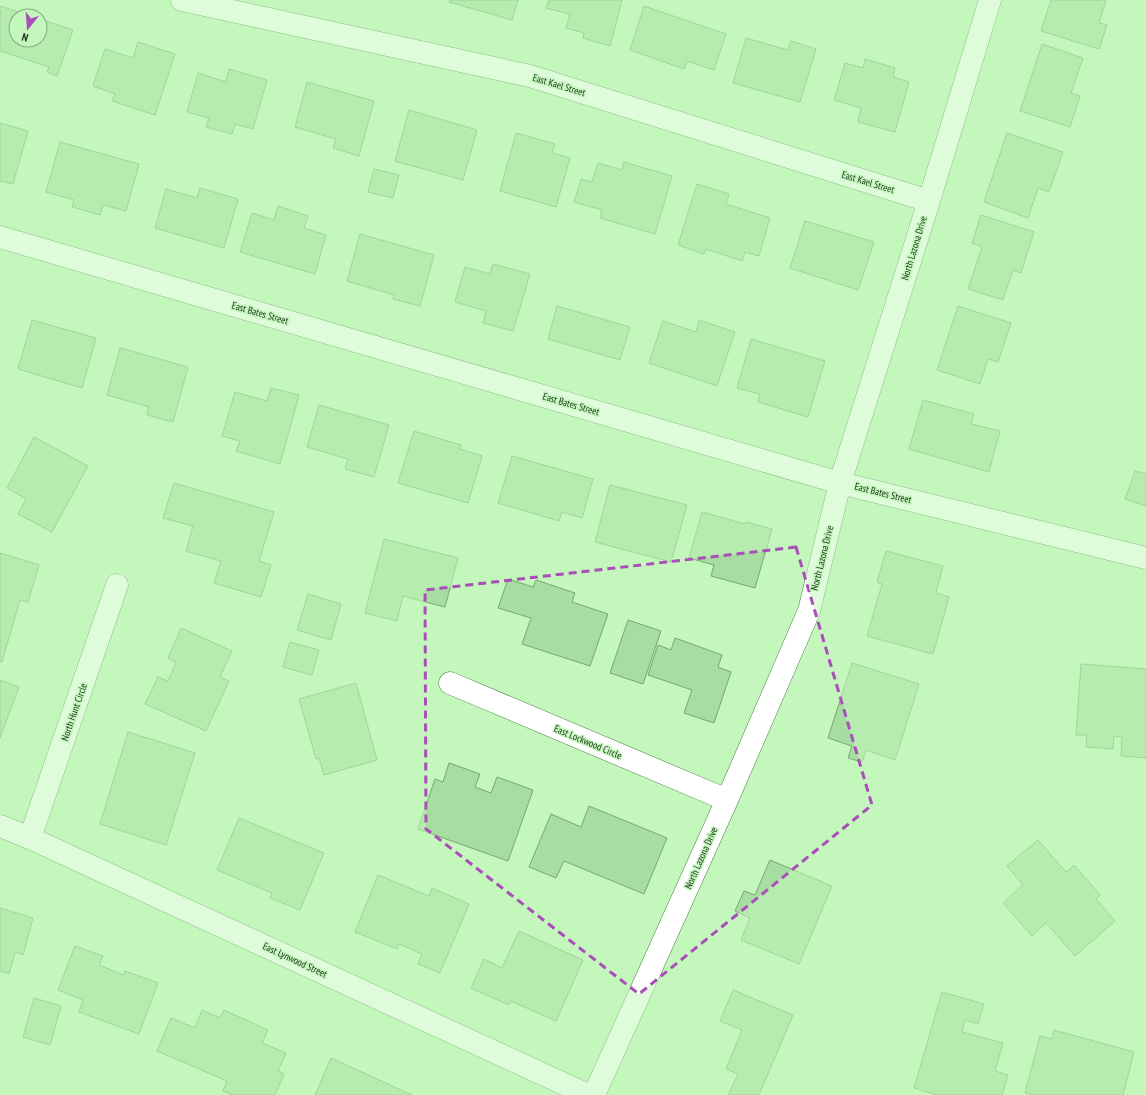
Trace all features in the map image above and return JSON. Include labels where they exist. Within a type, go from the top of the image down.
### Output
[{"type":"street","name":"East Kael Street","points":[[182,0],[530,76],[929,201]]},
{"type":"street","name":"North Lazona Drive","points":[[594,1095],[727,800],[809,611],[840,483],[929,201],[990,0]]},
{"type":"street","name":"East Bates Street","points":[[0,238],[840,483],[1146,558]]},
{"type":"street","name":"North Hunt Circle","points":[[30,838],[118,586]]},
{"type":"street","name":"East Lockwood Circle","points":[[450,683],[727,800]]},
{"type":"street","name":"East Lynwood Street","points":[[0,826],[30,838],[588,1095]]},
{"type":"highlighted area","points":[[796,547],[872,805],[639,994],[426,829],[425,590]]},
{"type":"building","points":[[450,0],[518,0],[512,20],[449,2]]},
{"type":"building","points":[[549,0],[622,0],[610,46],[583,38],[584,33],[566,28],[570,14],[546,8]]},
{"type":"building","points":[[1051,0],[1106,0],[1099,23],[1107,25],[1099,49],[1041,31]]},
{"type":"building","points":[[0,6],[8,9],[8,48],[48,48],[48,22],[73,30],[57,76],[47,72],[49,67],[0,51]]},
{"type":"building","points":[[644,6],[726,34],[714,70],[687,61],[684,69],[630,50]]},
{"type":"building","points":[[746,38],[788,50],[791,41],[816,49],[800,102],[733,83]]},
{"type":"building","points":[[138,42],[175,54],[155,115],[112,101],[115,94],[93,86],[105,49],[133,58]]},
{"type":"building","points":[[1042,44],[1083,58],[1071,93],[1080,96],[1070,127],[1020,111]]},
{"type":"building","points":[[865,59],[895,68],[893,77],[909,82],[895,132],[858,122],[861,108],[834,100],[845,63],[863,68]]},
{"type":"building","points":[[229,69],[267,80],[253,129],[235,124],[232,134],[206,127],[209,118],[187,112],[198,73],[226,82]]},
{"type":"building","points":[[307,82],[374,101],[359,156],[333,148],[336,139],[295,127]]},
{"type":"building","points":[[409,110],[477,130],[463,180],[395,161]]},
{"type":"building","points":[[0,123],[28,131],[13,184],[0,181]]},
{"type":"building","points":[[516,133],[555,144],[552,153],[570,158],[556,207],[500,191]]},
{"type":"building","points":[[1007,133],[1063,152],[1049,192],[1038,188],[1028,218],[984,202]]},
{"type":"building","points":[[60,142],[139,164],[126,211],[103,205],[100,215],[72,207],[74,200],[46,192]]},
{"type":"building","points":[[624,162],[672,176],[655,234],[600,218],[602,210],[574,202],[581,179],[592,182],[598,163],[622,170]]},
{"type":"building","points":[[374,169],[399,175],[393,198],[368,192]]},
{"type":"building","points":[[697,184],[729,194],[726,204],[770,218],[759,256],[745,252],[742,261],[706,249],[704,254],[678,245]]},
{"type":"building","points":[[200,188],[238,199],[224,248],[155,228],[166,189],[197,198]]},
{"type":"building","points":[[278,206],[308,216],[304,228],[326,235],[315,274],[240,252],[252,213],[274,220]]},
{"type":"building","points":[[981,215],[1034,232],[1021,273],[1013,270],[1003,300],[968,289],[982,247],[972,243]]},
{"type":"building","points":[[805,221],[874,242],[858,290],[790,268]]},
{"type":"building","points":[[360,234],[434,255],[420,306],[393,299],[394,295],[347,281]]},
{"type":"building","points":[[493,264],[530,274],[513,331],[483,323],[486,311],[455,302],[465,267],[490,274]]},
{"type":"building","points":[[557,306],[630,327],[620,360],[548,339]]},
{"type":"building","points":[[958,306],[1011,323],[998,362],[988,359],[980,384],[937,370]]},
{"type":"building","points":[[32,320],[96,338],[82,388],[18,369]]},
{"type":"building","points":[[699,320],[735,332],[717,386],[649,363],[663,321],[696,332]]},
{"type":"building","points":[[751,339],[825,361],[808,417],[758,402],[760,394],[737,388]]},
{"type":"building","points":[[120,348],[188,367],[173,422],[147,415],[149,407],[107,395]]},
{"type":"building","points":[[271,388],[299,395],[280,464],[236,451],[240,441],[222,436],[235,392],[267,401]]},
{"type":"building","points":[[923,400],[974,414],[971,424],[1000,431],[989,472],[909,449]]},
{"type":"building","points":[[319,405],[389,425],[374,477],[345,469],[348,459],[307,447]]},
{"type":"building","points":[[414,431],[461,445],[460,449],[482,456],[468,503],[398,483]]},
{"type":"building","points":[[34,437],[88,466],[52,532],[18,514],[26,499],[7,488]]},
{"type":"building","points":[[512,456],[593,479],[582,518],[562,512],[559,521],[498,503]]},
{"type":"building","points":[[1135,471],[1146,474],[1146,506],[1125,499]]},
{"type":"building","points":[[174,483],[274,512],[259,561],[271,565],[261,597],[214,583],[221,561],[186,551],[193,526],[163,518]]},
{"type":"building","points":[[610,485],[687,505],[671,562],[595,542]]},
{"type":"building","points":[[702,512],[745,524],[746,522],[772,529],[755,588],[711,576],[714,565],[689,558]]},
{"type":"building","points":[[384,539],[458,558],[445,607],[403,596],[397,621],[365,613]]},
{"type":"building","points":[[886,551],[943,566],[936,593],[949,597],[933,654],[867,636],[882,584],[877,582]]},
{"type":"building","points":[[0,553],[39,565],[28,602],[20,600],[2,662],[0,662]]},
{"type":"building","points":[[508,579],[533,587],[536,580],[575,593],[572,602],[608,614],[590,666],[522,644],[531,618],[498,608]]},
{"type":"building","points":[[308,594],[341,604],[331,640],[297,630]]},
{"type":"building","points":[[628,620],[661,631],[643,684],[610,673]]},
{"type":"building","points":[[181,628],[232,651],[220,677],[229,681],[206,731],[145,704],[158,677],[168,681],[176,662],[168,658]]},
{"type":"building","points":[[675,638],[722,655],[718,667],[731,672],[714,723],[684,713],[692,690],[648,675],[658,645],[671,650]]},
{"type":"building","points":[[290,642],[319,650],[312,675],[283,667]]},
{"type":"building","points":[[852,663],[919,684],[895,760],[866,750],[862,762],[848,758],[852,746],[828,738]]},
{"type":"building","points":[[1081,664],[1146,669],[1146,758],[1121,756],[1122,737],[1114,736],[1113,749],[1086,747],[1087,735],[1076,735]]},
{"type":"building","points":[[0,680],[19,687],[0,738]]},
{"type":"building","points":[[356,683],[377,760],[324,775],[319,758],[316,759],[299,699]]},
{"type":"building","points":[[128,732],[195,753],[166,845],[100,824]]},
{"type":"building","points":[[449,763],[480,774],[475,787],[491,793],[497,777],[533,790],[508,861],[418,829],[435,779],[443,782]]},
{"type":"building","points":[[589,806],[667,838],[644,894],[564,861],[556,878],[529,867],[551,814],[581,827]]},
{"type":"building","points":[[239,818],[324,853],[300,910],[270,898],[272,893],[217,870]]},
{"type":"building","points":[[1038,840],[1066,872],[1074,865],[1100,895],[1096,899],[1115,921],[1075,956],[1046,923],[1032,936],[1003,903],[1023,885],[1007,866]]},
{"type":"building","points":[[770,860],[832,886],[799,964],[741,940],[750,918],[735,911],[744,891],[755,895]]},
{"type":"building","points":[[378,875],[429,896],[432,888],[469,904],[440,973],[418,964],[422,954],[399,944],[397,949],[355,932]]},
{"type":"building","points":[[0,908],[33,918],[23,955],[15,952],[9,974],[0,971]]},
{"type":"building","points":[[519,931],[583,960],[556,1021],[511,1001],[509,1005],[471,988],[484,959],[502,968]]},
{"type":"building","points":[[75,946],[103,956],[99,965],[124,975],[125,971],[158,983],[139,1034],[79,1012],[83,1000],[58,990]]},
{"type":"building","points":[[733,990],[793,1015],[759,1095],[728,1095],[738,1074],[726,1069],[742,1030],[720,1021]]},
{"type":"building","points":[[942,992],[984,1004],[978,1024],[965,1020],[962,1032],[1003,1043],[995,1071],[1008,1075],[1002,1095],[937,1095],[914,1088]]},
{"type":"building","points":[[34,998],[61,1006],[50,1045],[23,1037]]},
{"type":"building","points":[[202,1010],[220,1018],[224,1010],[268,1030],[262,1043],[286,1053],[278,1071],[284,1074],[275,1095],[232,1095],[223,1091],[227,1081],[157,1051],[171,1018],[195,1028]]},
{"type":"building","points":[[1054,1030],[1134,1052],[1123,1095],[1034,1095],[1025,1093],[1040,1036],[1052,1039]]},
{"type":"building","points":[[331,1058],[412,1095],[315,1095]]}]
